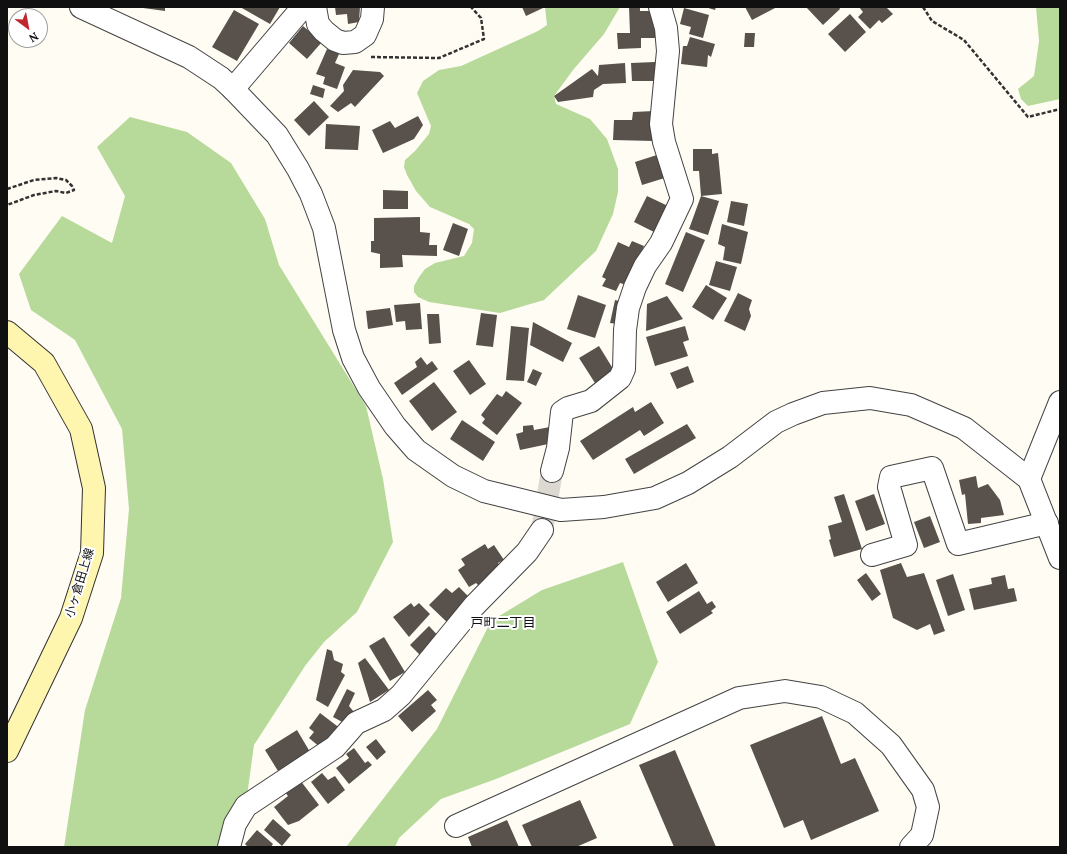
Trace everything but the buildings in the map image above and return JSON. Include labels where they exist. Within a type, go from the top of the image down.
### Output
[{"type":"main road","name":"小ヶ倉田上線","points":[[7,332],[44,363],[80,429],[94,488],[92,553],[71,618],[7,751]]},
{"type":"street","points":[[82,7],[189,57],[221,78],[277,134],[311,194],[324,228],[344,330],[353,358],[369,388],[395,426],[416,450],[453,476],[484,491],[561,510],[604,507],[655,498],[688,483],[730,457],[776,422],[793,414],[823,403],[870,398],[911,405],[964,428],[1030,479],[1060,558]]},
{"type":"street","points":[[233,89],[303,7]]},
{"type":"street","points":[[315,7],[318,24],[335,40],[342,43],[355,42],[365,35],[372,19],[373,7]]},
{"type":"street","points":[[552,471],[558,448],[562,412],[568,408],[591,402],[620,378],[624,369],[625,330],[628,308],[635,287],[645,266],[661,243],[682,200],[664,142],[661,124],[668,51],[666,28],[660,7]]},
{"type":"street","points":[[1030,479],[1060,402]]},
{"type":"street","points":[[872,555],[906,545],[889,487],[891,477],[932,468],[958,544],[1047,523]]},
{"type":"street","points":[[228,847],[235,824],[246,806],[335,747],[356,723],[384,710],[401,694],[474,606],[527,552],[542,530]]},
{"type":"street","points":[[456,826],[739,698],[786,691],[821,697],[854,713],[891,745],[923,790],[928,807],[922,835],[911,847]]},
{"type":"path","points":[[367,57],[439,58],[484,39],[481,18],[471,7]]},
{"type":"path","points":[[923,7],[932,21],[964,40],[1028,117],[1060,109]]},
{"type":"path","points":[[7,188],[34,180],[56,178],[66,180],[74,190],[66,193],[56,191],[34,195],[7,205]]},
{"type":"green space","points":[[545,7],[620,7],[604,34],[573,70],[554,96],[556,104],[590,119],[607,139],[618,169],[618,192],[613,214],[596,251],[544,300],[500,313],[429,302],[418,297],[414,292],[414,286],[419,277],[425,269],[435,263],[464,256],[472,243],[474,229],[469,224],[430,207],[416,191],[407,175],[404,167],[405,160],[415,151],[429,134],[431,126],[417,93],[423,81],[439,70],[461,66],[538,31],[547,25]]},
{"type":"green space","points":[[1036,7],[1060,7],[1060,99],[1028,106],[1021,99],[1018,89],[1034,76],[1039,41]]},
{"type":"green space","points":[[130,117],[187,132],[231,163],[265,219],[279,265],[366,406],[383,479],[393,542],[357,612],[324,642],[305,666],[254,745],[240,847],[64,847],[85,710],[121,598],[129,509],[122,429],[75,340],[31,310],[19,274],[62,216],[112,243],[125,196],[97,147]]},
{"type":"green space","points":[[623,562],[658,662],[630,724],[496,779],[441,799],[399,838],[395,847],[346,847],[437,729],[491,621],[542,590]]},
{"type":"tunnel","points":[[542,530],[552,471]]},
{"type":"district","name":"戸町二丁目","points":[[503,623]]}]
